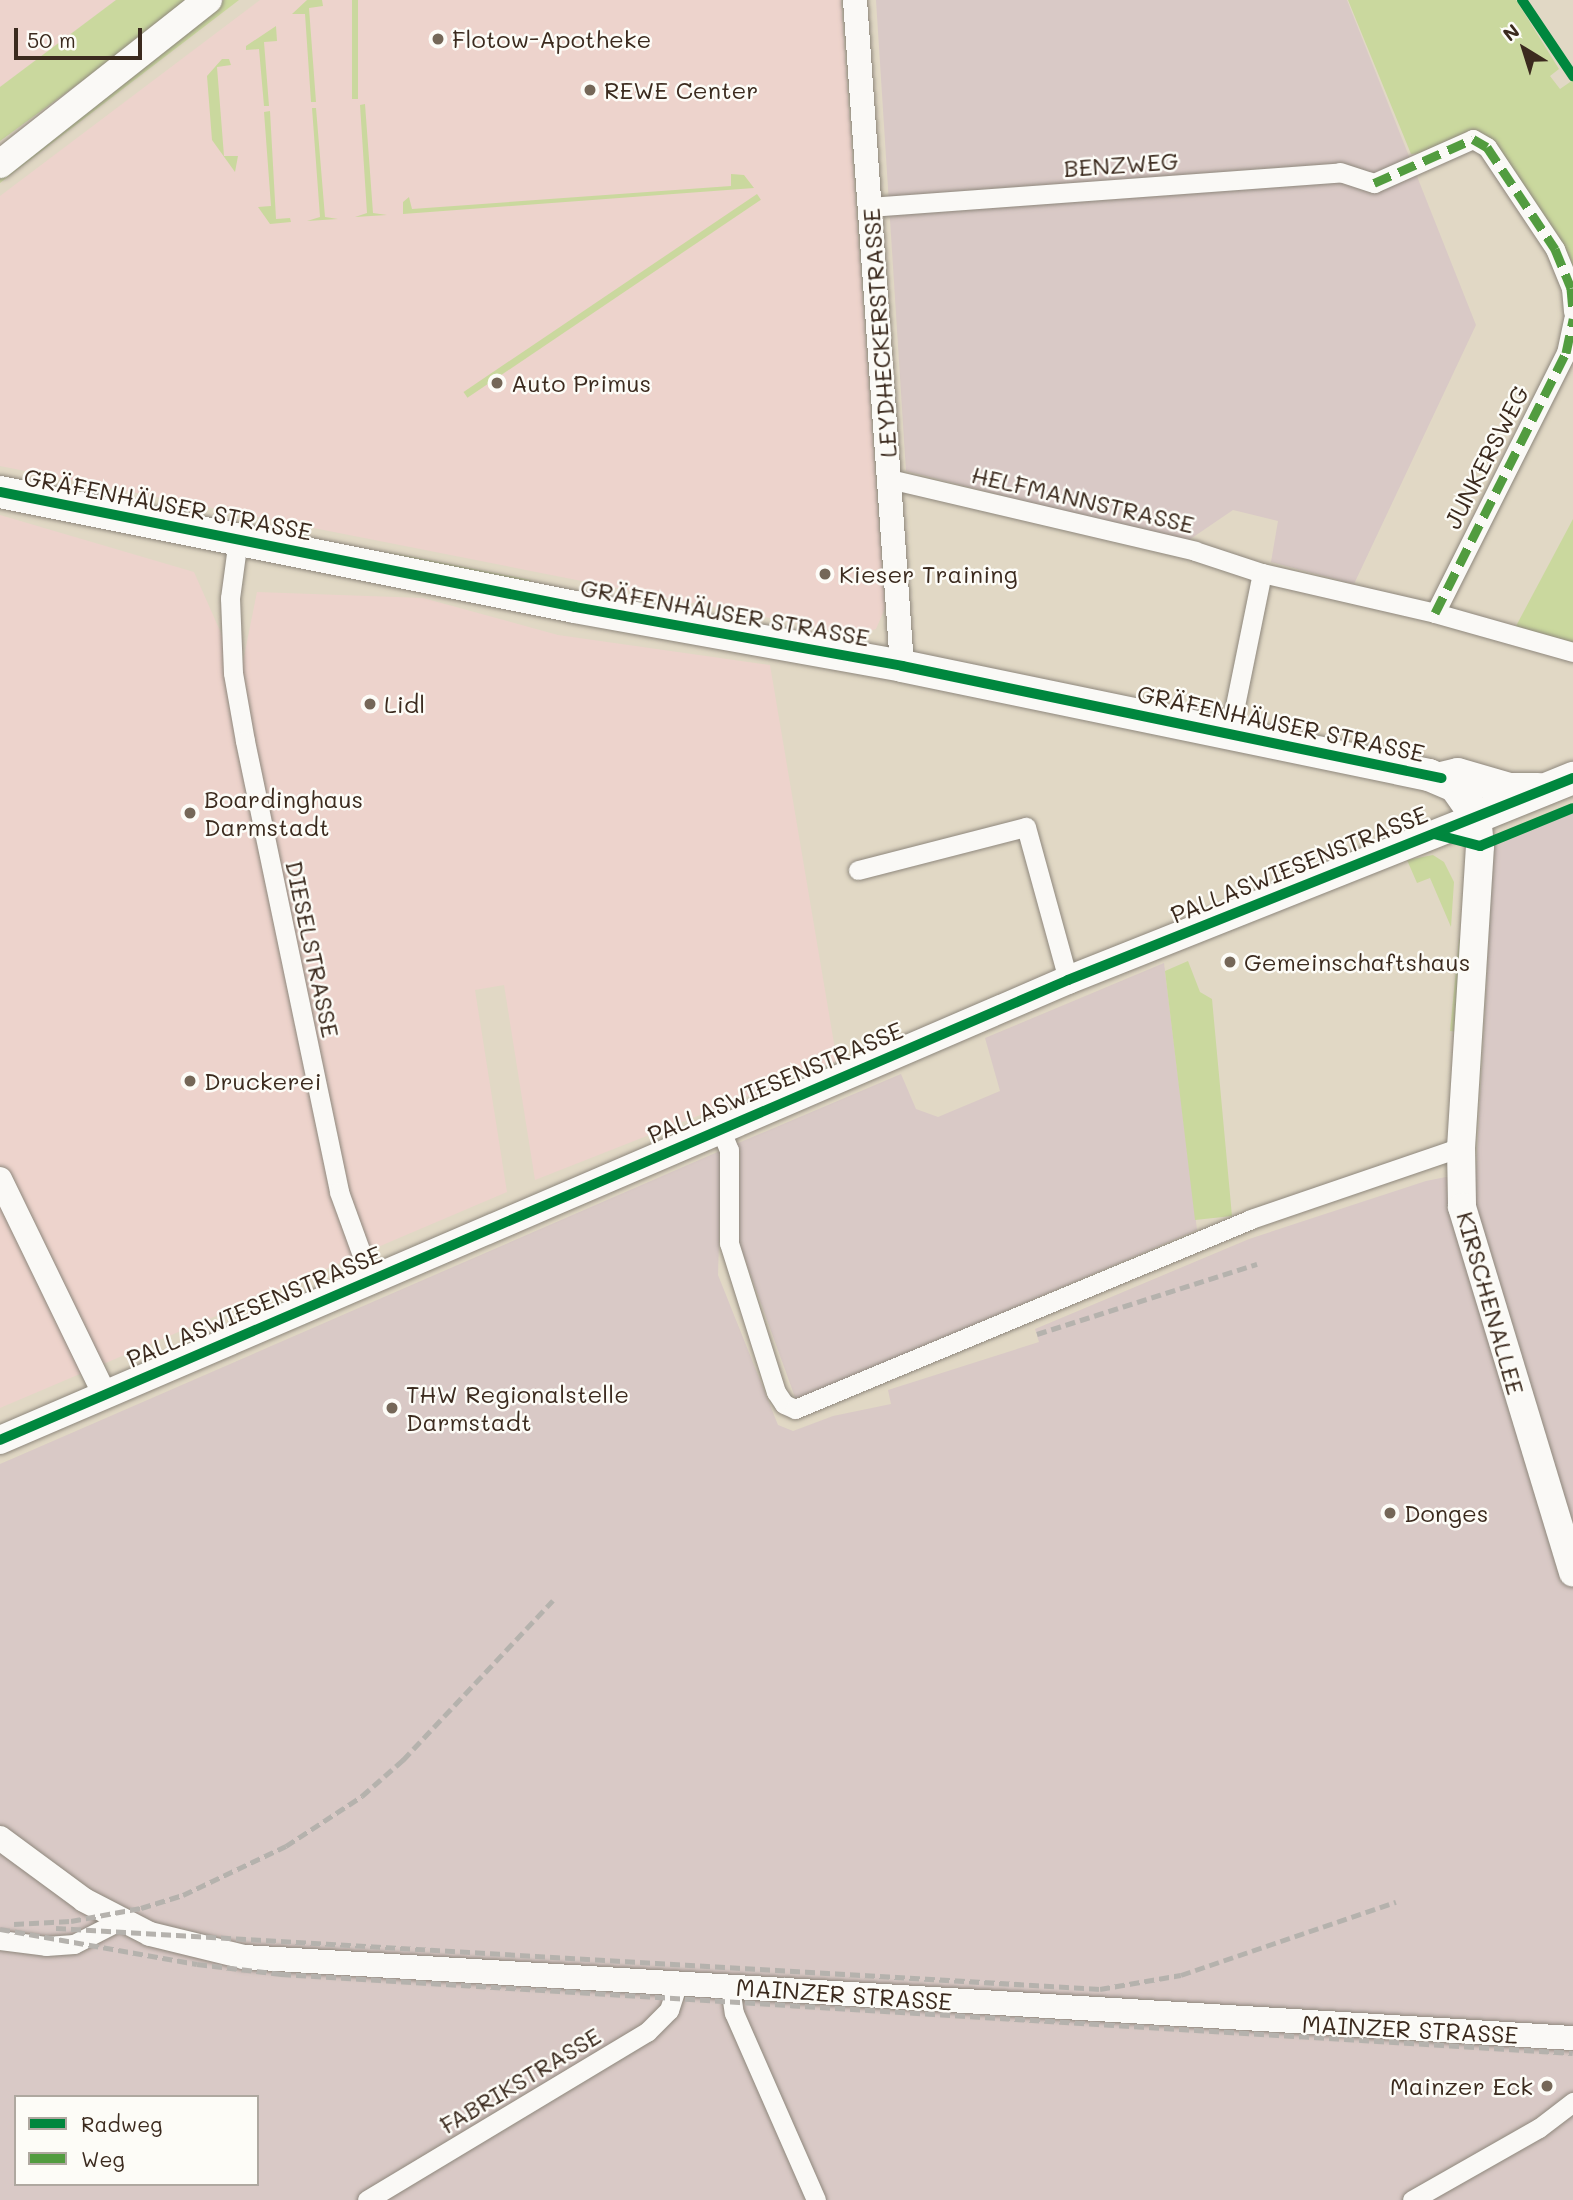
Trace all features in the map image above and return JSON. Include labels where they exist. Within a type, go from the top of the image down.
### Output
[{"type":"main road","points":[[0,164],[208,0]]},
{"type":"main road","points":[[0,146],[125,67]]},
{"type":"main road","name":"GRÄFENHÄUSER STRASSE","points":[[0,492],[902,666],[1441,778],[1460,792],[1477,817]]},
{"type":"main road","name":"GRÄFENHÄUSER STRASSE","points":[[1441,778],[1458,774],[1508,789],[1559,784]]},
{"type":"main road","name":"PALLASWIESENSTRASSE","points":[[0,1440],[720,1128],[1068,981],[1559,784]]},
{"type":"main road","name":"KIRSCHENALLEE","points":[[1477,817],[1480,846],[1461,1147],[1461,1192],[1468,1237],[1573,1573]]},
{"type":"street","name":"LEYDHECKERSTRASSE","points":[[855,0],[902,666]]},
{"type":"street","name":"BENZWEG","points":[[869,207],[1340,172],[1374,183],[1473,138],[1488,147],[1555,249],[1571,288],[1573,312]]},
{"type":"street","name":"JUNKERSWEG","points":[[1436,613],[1566,353],[1573,319]]},
{"type":"street","name":"HELFMANNSTRASSE","points":[[890,479],[1236,563],[1262,573],[1436,613],[1573,652]]},
{"type":"street","name":"DIESELSTRASSE","points":[[238,540],[230,598],[233,673],[242,727],[339,1192],[371,1280]]},
{"type":"street","name":"GRÄFENHÄUSER STRASSE","points":[[1229,734],[1262,573]]},
{"type":"street","points":[[858,870],[1026,827],[1068,981]]},
{"type":"street","points":[[720,1128],[729,1150],[729,1243],[776,1392],[784,1404],[795,1409],[1251,1219],[1461,1147]]},
{"type":"street","points":[[0,1179],[104,1393]]},
{"type":"street","name":"MAINZER STRASSE","points":[[0,1838],[64,1886],[121,1920],[185,1946],[244,1957],[1573,2038]]},
{"type":"street","points":[[0,1940],[66,1946],[94,1937],[121,1920]]},
{"type":"street","name":"FABRIKSTRASSE","points":[[367,2200],[647,2032],[669,2010],[678,1983]]},
{"type":"street","points":[[730,1986],[737,2020],[816,2200]]},
{"type":"street","points":[[1412,2200],[1539,2128],[1573,2102]]},
{"type":"shaded area","points":[[0,0],[116,0],[0,87]]},
{"type":"shaded area","points":[[260,0],[841,0],[885,608],[876,629],[855,635],[0,466],[0,196]]},
{"type":"shaded area","points":[[876,0],[1347,0],[1476,325],[1354,584],[1271,562],[1278,521],[1233,510],[1186,542],[906,471]]},
{"type":"shaded area","points":[[0,515],[194,572],[240,676],[257,592],[423,598],[558,635],[770,665],[837,1061],[535,1180],[504,985],[475,990],[507,1192],[0,1408]]},
{"type":"shaded area","points":[[1573,813],[1573,2200],[0,2200],[0,1464],[722,1150],[718,1275],[778,1425],[793,1431],[833,1416],[891,1404],[888,1390],[1039,1342],[1035,1329],[1249,1239],[1426,1181],[1476,1171],[1494,846]]},
{"type":"shaded area","points":[[1164,963],[1197,1230],[796,1400],[737,1237],[740,1155],[736,1144],[901,1074],[916,1109],[938,1117],[1000,1091],[985,1038]]},
{"type":"green space","points":[[116,0],[193,0],[0,141],[0,87]]},
{"type":"green space","points":[[224,0],[239,0],[0,183],[0,175]]},
{"type":"green space","points":[[307,0],[322,0],[323,6],[309,8],[316,102],[311,102],[305,14],[292,14]]},
{"type":"green space","points":[[352,0],[358,0],[358,99],[352,99]]},
{"type":"green space","points":[[1348,0],[1516,0],[1559,69],[1550,76],[1560,89],[1573,80],[1573,274],[1496,148],[1411,154]]},
{"type":"green space","points":[[276,26],[277,41],[264,42],[269,106],[264,106],[259,49],[246,50],[246,46]]},
{"type":"green space","points":[[222,59],[229,59],[231,65],[217,67],[224,156],[238,156],[235,172],[212,140],[207,76]]},
{"type":"green space","points":[[365,104],[373,213],[387,215],[355,217],[367,213],[360,105]]},
{"type":"green space","points":[[312,108],[316,108],[325,217],[338,219],[307,221],[320,217]]},
{"type":"green space","points":[[270,111],[276,219],[290,218],[291,222],[270,224],[258,207],[271,206],[264,112]]},
{"type":"green space","points":[[731,174],[744,175],[754,188],[403,214],[403,202],[409,197],[412,209],[731,186]]},
{"type":"green space","points":[[757,194],[761,200],[467,398],[464,392]]},
{"type":"green space","points":[[1573,519],[1573,643],[1515,628]]},
{"type":"green space","points":[[383,551],[531,580],[526,585]]},
{"type":"green space","points":[[1433,855],[1444,862],[1454,882],[1451,927],[1430,878],[1417,883],[1407,860]]},
{"type":"green space","points":[[1459,939],[1462,940],[1460,1032],[1450,1031]]},
{"type":"green space","points":[[1188,961],[1200,992],[1212,999],[1232,1216],[1195,1220],[1165,971]]},
{"type":"railway","points":[[1037,1334],[1257,1264]]},
{"type":"railway","points":[[14,1924],[71,1921],[141,1908],[183,1895],[286,1846],[362,1796],[403,1760],[553,1600]]},
{"type":"railway","points":[[56,1928],[1100,1989],[1181,1975],[1396,1902]]},
{"type":"railway","points":[[0,1929],[197,1964],[281,1974],[1573,2053]]},
{"type":"marked path","points":[[1374,183],[1473,139],[1487,147],[1555,249],[1571,288],[1573,312]]},
{"type":"marked path","points":[[1435,613],[1566,353],[1573,319]]},
{"type":"cycle path","points":[[1522,0],[1573,76]]},
{"type":"cycle path","points":[[0,492],[575,607],[902,666],[1441,778]]},
{"type":"cycle path","points":[[0,1440],[1068,980],[1573,778]]},
{"type":"cycle path","points":[[1434,834],[1480,846],[1573,808]]},
{"type":"place","name":"Flotow-Apotheke","points":[[438,39]]},
{"type":"place","name":"REWE Center","points":[[590,90]]},
{"type":"place","name":"Auto Primus","points":[[497,383]]},
{"type":"place","name":"Kieser Training","points":[[825,574]]},
{"type":"place","name":"Lidl","points":[[370,704]]},
{"type":"place","name":"Boardinghaus Darmstadt","points":[[190,813]]},
{"type":"place","name":"Gemeinschaftshaus","points":[[1230,962]]},
{"type":"place","name":"Druckerei","points":[[190,1081]]},
{"type":"place","name":"THW Regionalstelle Darmstadt","points":[[392,1408]]},
{"type":"place","name":"Donges","points":[[1390,1513]]},
{"type":"place","name":"Mainzer Eck","points":[[1547,2086]]}]
